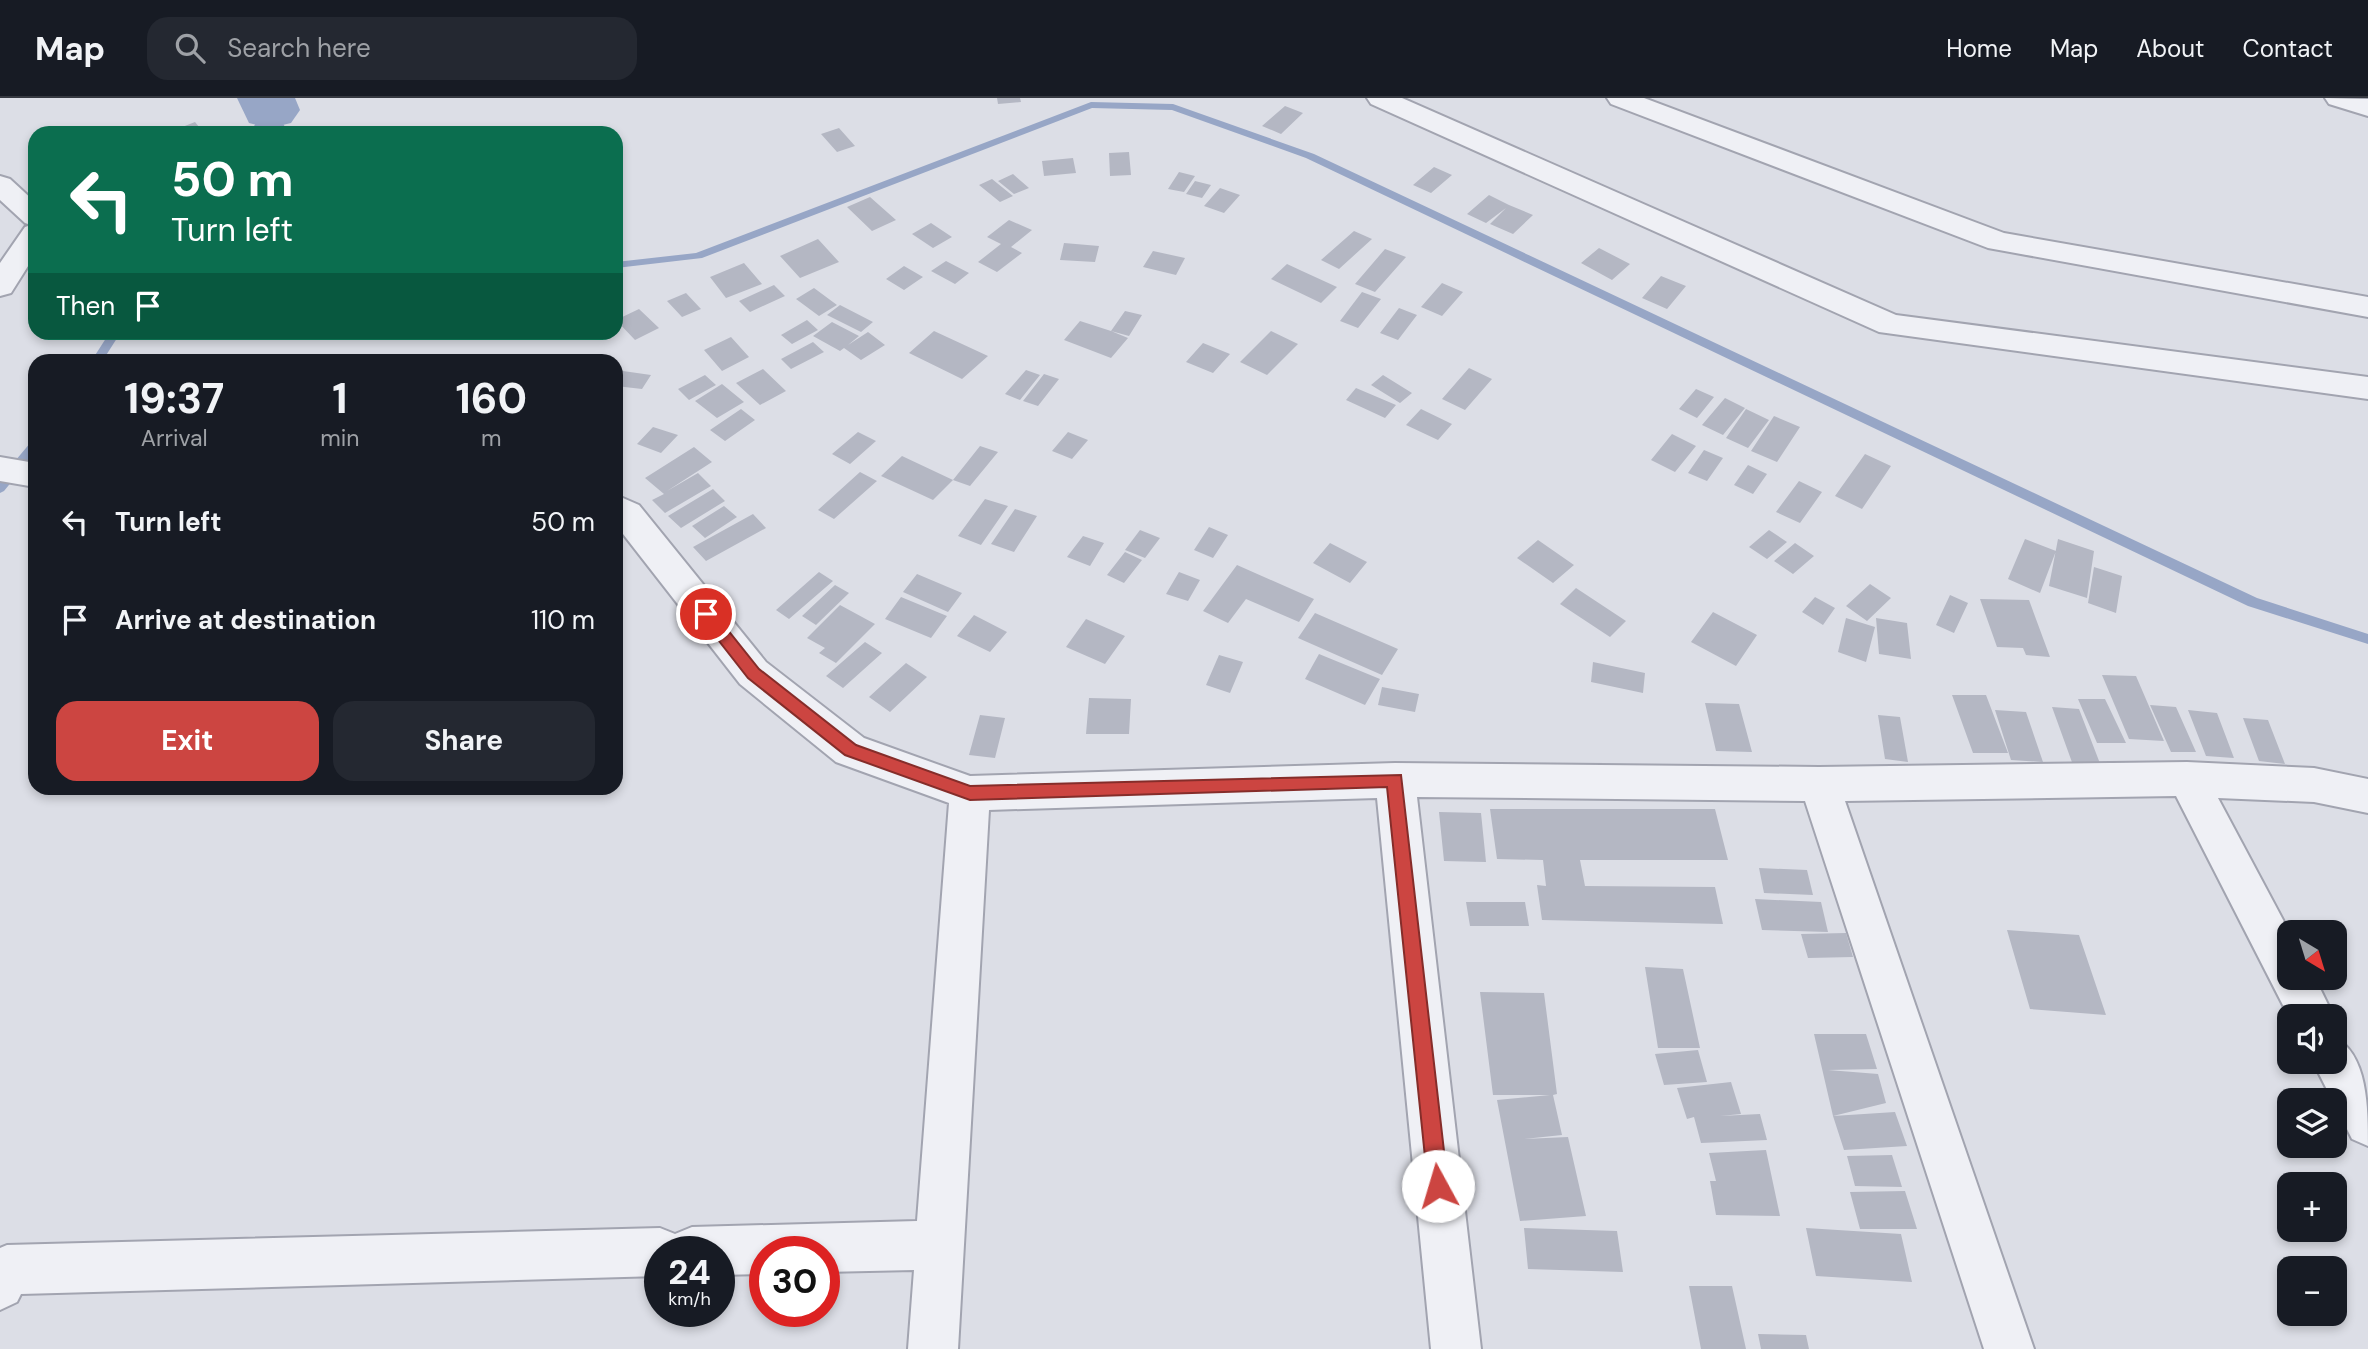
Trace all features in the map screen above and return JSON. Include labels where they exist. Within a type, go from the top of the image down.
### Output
[{"type":"street","points":[[1620,98],[1998,241],[2368,307]]},
{"type":"street","points":[[2337,98],[2368,107]]},
{"type":"street","points":[[1401,101],[1890,325],[2368,388]]},
{"type":"street","points":[[0,185],[28,211]]},
{"type":"street","points":[[0,286],[28,244]]},
{"type":"street","points":[[0,468],[28,474]]},
{"type":"street","points":[[623,512],[628,514],[753,673],[850,750],[970,793],[1395,780],[1819,784],[2187,779],[2314,785],[2368,796]]},
{"type":"street","points":[[2187,779],[2277,950]]},
{"type":"street","points":[[1395,780],[1456,1349]]},
{"type":"street","points":[[1819,784],[2008,1349]]},
{"type":"street","points":[[933,1349],[970,793]]},
{"type":"street","points":[[2342,1074],[2368,1123]]},
{"type":"street","points":[[735,1250],[940,1245]]},
{"type":"street","points":[[0,1285],[7,1270],[644,1252]]},
{"type":"building","points":[[997,98],[1020,98],[1021,102],[998,104]]},
{"type":"building","points":[[1285,106],[1303,113],[1281,134],[1262,126]]},
{"type":"building","points":[[839,128],[855,146],[837,152],[821,134]]},
{"type":"building","points":[[1129,152],[1131,175],[1110,176],[1109,153]]},
{"type":"building","points":[[1073,158],[1076,173],[1044,176],[1042,161]]},
{"type":"building","points":[[1434,167],[1452,175],[1431,193],[1413,185]]},
{"type":"building","points":[[1179,172],[1195,176],[1184,192],[1168,189]]},
{"type":"building","points":[[1013,174],[1029,188],[1014,194],[998,181]]},
{"type":"building","points":[[992,179],[1013,196],[1000,202],[979,185]]},
{"type":"building","points":[[1195,181],[1211,185],[1202,198],[1186,194]]},
{"type":"building","points":[[1220,188],[1240,195],[1224,213],[1204,206]]},
{"type":"building","points":[[1489,195],[1533,215],[1513,234],[1490,224],[1506,208],[1486,223],[1467,214]]},
{"type":"building","points":[[870,197],[896,220],[872,231],[847,207]]},
{"type":"building","points":[[1009,220],[1032,230],[1011,247],[1022,253],[997,272],[978,262],[1001,244],[987,237]]},
{"type":"building","points":[[931,223],[952,237],[933,248],[912,234]]},
{"type":"building","points":[[1354,231],[1372,239],[1339,269],[1321,260]]},
{"type":"building","points":[[818,239],[839,262],[800,278],[780,256]]},
{"type":"building","points":[[1064,243],[1099,246],[1095,262],[1060,260]]},
{"type":"building","points":[[1599,248],[1630,264],[1612,280],[1581,263]]},
{"type":"building","points":[[1385,249],[1406,257],[1375,292],[1355,284]]},
{"type":"building","points":[[1153,251],[1185,258],[1176,275],[1143,267]]},
{"type":"building","points":[[946,261],[969,273],[955,284],[931,271]]},
{"type":"building","points":[[744,263],[762,284],[726,298],[710,277]]},
{"type":"building","points":[[1287,264],[1337,287],[1321,303],[1271,279]]},
{"type":"building","points":[[904,266],[923,277],[904,290],[886,279]]},
{"type":"building","points":[[1661,276],[1686,286],[1667,309],[1642,298]]},
{"type":"building","points":[[1442,283],[1463,292],[1442,316],[1421,307]]},
{"type":"building","points":[[774,285],[785,296],[750,312],[739,301]]},
{"type":"building","points":[[814,288],[837,305],[819,316],[796,299]]},
{"type":"building","points":[[1362,292],[1381,299],[1358,328],[1340,321]]},
{"type":"building","points":[[686,293],[701,309],[682,317],[667,301]]},
{"type":"building","points":[[840,305],[873,322],[861,332],[827,315]]},
{"type":"building","points":[[1399,308],[1417,315],[1398,340],[1380,333]]},
{"type":"building","points":[[639,309],[659,328],[635,340],[623,327],[623,317]]},
{"type":"building","points":[[1125,311],[1142,315],[1129,336],[1111,331]]},
{"type":"building","points":[[807,320],[818,330],[792,344],[781,335]]},
{"type":"building","points":[[1080,321],[1128,338],[1111,358],[1064,340]]},
{"type":"building","points":[[832,322],[859,336],[848,345],[868,332],[885,345],[861,360],[844,348],[840,351],[813,336]]},
{"type":"building","points":[[934,331],[988,356],[962,379],[909,353]]},
{"type":"building","points":[[1271,331],[1298,344],[1267,375],[1240,362]]},
{"type":"building","points":[[731,337],[749,357],[722,371],[704,350]]},
{"type":"building","points":[[813,342],[824,352],[791,369],[781,359]]},
{"type":"building","points":[[1203,343],[1230,354],[1213,373],[1186,362]]},
{"type":"building","points":[[1469,368],[1492,379],[1465,410],[1442,399]]},
{"type":"building","points":[[763,369],[786,391],[760,405],[736,383]]},
{"type":"building","points":[[1026,370],[1040,375],[1020,400],[1005,394]]},
{"type":"building","points":[[623,371],[651,375],[642,389],[623,387]]},
{"type":"building","points":[[1044,374],[1059,379],[1038,406],[1023,401]]},
{"type":"building","points":[[705,375],[716,385],[689,400],[678,389]]},
{"type":"building","points":[[1383,375],[1412,393],[1400,403],[1371,385]]},
{"type":"building","points":[[722,384],[744,402],[717,418],[695,401]]},
{"type":"building","points":[[1356,388],[1396,405],[1385,418],[1346,400]]},
{"type":"building","points":[[1696,389],[1714,397],[1697,418],[1679,409]]},
{"type":"building","points":[[1725,398],[1745,408],[1723,435],[1702,425]]},
{"type":"building","points":[[741,409],[755,420],[725,441],[710,430]]},
{"type":"building","points":[[1421,409],[1452,424],[1438,440],[1406,425]]},
{"type":"building","points":[[1746,409],[1769,420],[1748,448],[1726,438]]},
{"type":"building","points":[[1774,416],[1800,427],[1777,462],[1751,451]]},
{"type":"building","points":[[653,427],[678,435],[661,453],[637,444]]},
{"type":"building","points":[[858,432],[876,441],[850,464],[832,454]]},
{"type":"building","points":[[1068,432],[1088,440],[1072,459],[1052,451]]},
{"type":"building","points":[[1672,434],[1696,446],[1675,472],[1651,460]]},
{"type":"building","points":[[980,446],[998,452],[970,486],[953,480]]},
{"type":"building","points":[[694,447],[712,462],[667,491],[698,473],[711,486],[665,513],[652,500],[664,494],[645,478]]},
{"type":"building","points":[[1704,450],[1723,458],[1707,481],[1688,473]]},
{"type":"building","points":[[1865,454],[1891,466],[1862,509],[1835,496]]},
{"type":"building","points":[[902,456],[953,480],[933,500],[881,476]]},
{"type":"building","points":[[1748,465],[1767,474],[1753,494],[1734,485]]},
{"type":"building","points":[[860,472],[877,481],[834,519],[818,510]]},
{"type":"building","points":[[1799,481],[1822,492],[1800,523],[1776,512]]},
{"type":"building","points":[[713,489],[725,501],[681,528],[668,516]]},
{"type":"building","points":[[985,499],[1008,506],[981,545],[958,536]]},
{"type":"building","points":[[724,506],[737,517],[705,538],[692,526]]},
{"type":"building","points":[[1015,509],[1037,516],[1014,552],[991,544]]},
{"type":"building","points":[[753,514],[766,528],[706,561],[693,547]]},
{"type":"building","points":[[1209,527],[1228,535],[1213,558],[1194,550]]},
{"type":"building","points":[[1140,530],[1160,538],[1145,558],[1125,550]]},
{"type":"building","points":[[1769,530],[1787,542],[1767,559],[1749,547]]},
{"type":"building","points":[[1083,536],[1104,543],[1090,566],[1067,557]]},
{"type":"building","points":[[2025,539],[2056,551],[2040,593],[2008,579]]},
{"type":"building","points":[[2058,539],[2094,551],[2087,598],[2049,586]]},
{"type":"building","points":[[1538,540],[1574,565],[1553,583],[1517,558]]},
{"type":"building","points":[[1330,543],[1367,562],[1350,583],[1313,563]]},
{"type":"building","points":[[1795,543],[1814,556],[1793,574],[1774,561]]},
{"type":"building","points":[[1125,552],[1142,560],[1124,583],[1107,575]]},
{"type":"building","points":[[1237,565],[1314,599],[1299,622],[1246,599],[1228,623],[1203,611]]},
{"type":"building","points":[[2094,567],[2122,576],[2116,613],[2088,603]]},
{"type":"building","points":[[819,572],[833,581],[789,619],[776,610]]},
{"type":"building","points":[[1179,572],[1200,580],[1188,601],[1166,594]]},
{"type":"building","points":[[917,574],[962,593],[948,612],[903,592]]},
{"type":"building","points":[[1870,584],[1891,598],[1867,621],[1846,606]]},
{"type":"building","points":[[835,585],[849,593],[816,625],[802,616]]},
{"type":"building","points":[[1576,588],[1626,621],[1610,637],[1560,604]]},
{"type":"building","points":[[1950,595],[1968,603],[1954,633],[1936,625]]},
{"type":"building","points":[[901,597],[947,616],[931,638],[885,619]]},
{"type":"building","points":[[1815,597],[1835,608],[1823,625],[1802,612]]},
{"type":"building","points":[[1980,599],[2029,600],[2050,657],[2026,655],[2023,648],[1997,647]]},
{"type":"building","points":[[840,605],[875,624],[836,663],[819,653],[825,648],[807,638]]},
{"type":"building","points":[[1713,612],[1757,635],[1736,666],[1691,642]]},
{"type":"building","points":[[1315,613],[1398,649],[1382,675],[1298,638]]},
{"type":"building","points":[[974,615],[1007,632],[990,652],[957,636]]},
{"type":"building","points":[[1846,618],[1875,627],[1866,662],[1838,652]]},
{"type":"building","points":[[1876,618],[1907,623],[1911,659],[1879,654]]},
{"type":"building","points":[[1086,619],[1125,636],[1105,664],[1066,647]]},
{"type":"building","points":[[865,642],[882,653],[843,688],[826,676]]},
{"type":"building","points":[[1319,654],[1380,679],[1365,705],[1305,679]]},
{"type":"building","points":[[1219,655],[1243,662],[1230,693],[1206,685]]},
{"type":"building","points":[[1593,662],[1645,673],[1643,693],[1591,682]]},
{"type":"building","points":[[906,663],[927,677],[890,712],[869,697]]},
{"type":"building","points":[[2102,675],[2136,676],[2164,741],[2129,739]]},
{"type":"building","points":[[1382,687],[1419,694],[1415,712],[1378,705]]},
{"type":"building","points":[[1952,695],[1986,695],[2008,753],[1973,753]]},
{"type":"building","points":[[1089,698],[1131,699],[1129,734],[1086,734]]},
{"type":"building","points":[[2078,699],[2105,699],[2126,743],[2097,743]]},
{"type":"building","points":[[1705,703],[1739,704],[1752,752],[1716,751]]},
{"type":"building","points":[[2150,705],[2176,707],[2196,752],[2171,752]]},
{"type":"building","points":[[2052,707],[2079,709],[2101,766],[2073,765]]},
{"type":"building","points":[[1995,710],[2026,712],[2043,762],[2011,760]]},
{"type":"building","points":[[2188,710],[2217,713],[2234,758],[2206,756]]},
{"type":"building","points":[[980,715],[1005,718],[995,758],[969,755]]},
{"type":"building","points":[[1878,715],[1900,717],[1908,762],[1885,759]]},
{"type":"building","points":[[2243,718],[2268,720],[2285,764],[2259,761]]},
{"type":"building","points":[[1490,809],[1715,809],[1728,860],[1580,860],[1585,886],[1715,887],[1723,924],[1542,920],[1537,885],[1546,886],[1543,860],[1497,859]]},
{"type":"building","points":[[1439,812],[1481,813],[1486,862],[1444,861]]},
{"type":"building","points":[[1759,868],[1807,870],[1813,895],[1764,893]]},
{"type":"building","points":[[1755,899],[1821,902],[1828,932],[1762,930]]},
{"type":"building","points":[[1466,902],[1525,902],[1529,926],[1470,926]]},
{"type":"building","points":[[2007,930],[2079,935],[2106,1015],[2030,1009]]},
{"type":"building","points":[[1846,933],[1853,957],[1808,958],[1801,934]]},
{"type":"building","points":[[1645,967],[1683,969],[1700,1048],[1658,1048]]},
{"type":"building","points":[[1480,992],[1544,993],[1557,1094],[1553,1095],[1562,1135],[1523,1139],[1568,1137],[1586,1216],[1520,1221],[1497,1100],[1550,1095],[1493,1095]]},
{"type":"building","points":[[1814,1034],[1866,1034],[1877,1069],[1828,1070],[1878,1074],[1886,1103],[1833,1116]]},
{"type":"building","points":[[1698,1050],[1707,1082],[1664,1085],[1655,1054]]},
{"type":"building","points":[[1731,1082],[1741,1114],[1720,1116],[1760,1114],[1767,1140],[1701,1143],[1694,1117],[1687,1119],[1677,1088]]},
{"type":"building","points":[[1895,1112],[1907,1146],[1844,1150],[1833,1116]]},
{"type":"building","points":[[1766,1150],[1780,1216],[1716,1215],[1710,1181],[1716,1181],[1709,1153]]},
{"type":"building","points":[[1892,1155],[1902,1187],[1855,1186],[1847,1156]]},
{"type":"building","points":[[1905,1191],[1917,1229],[1860,1229],[1850,1192]]},
{"type":"building","points":[[1524,1228],[1617,1231],[1623,1272],[1528,1269]]},
{"type":"building","points":[[1806,1228],[1901,1234],[1912,1282],[1816,1276]]},
{"type":"building","points":[[1689,1286],[1732,1286],[1746,1349],[1701,1349]]},
{"type":"building","points":[[1758,1334],[1806,1335],[1809,1349],[1761,1349]]},
{"type":"waterway","points":[[266,98],[270,110]]},
{"type":"waterway","points":[[623,264],[698,256],[1091,105],[1173,107],[1310,156],[2253,602],[2368,639]]},
{"type":"waterway","points":[[259,126],[270,110],[280,126]]},
{"type":"waterway","points":[[101,354],[111,340]]},
{"type":"waterway","points":[[0,488],[28,454]]},
{"type":"route","points":[[706,614],[753,673],[850,750],[970,793],[1395,780],[1438,1186]]}]
